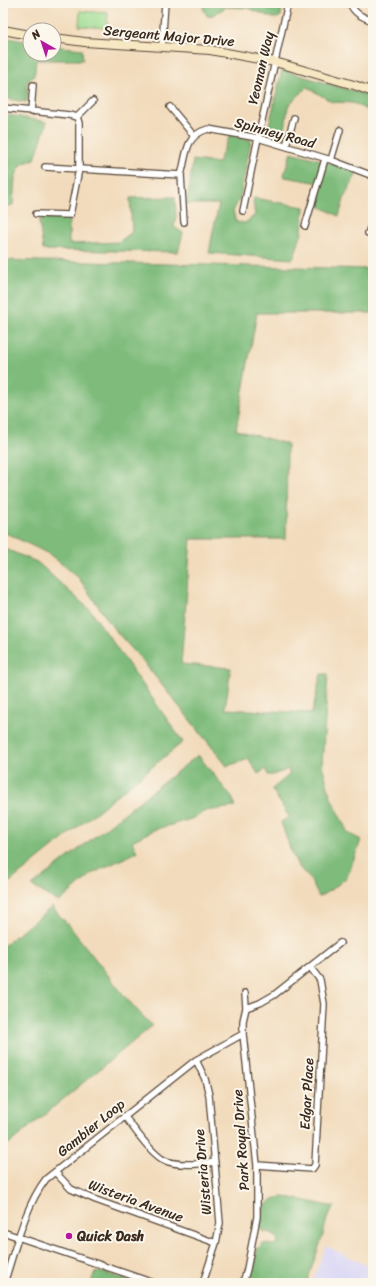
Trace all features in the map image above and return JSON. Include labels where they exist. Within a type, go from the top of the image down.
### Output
[{"type":"street","points":[[162,46],[165,3]]},
{"type":"street","name":"Yeoman Way","points":[[243,211],[288,3]]},
{"type":"street","points":[[350,3],[352,9],[360,15],[373,21]]},
{"type":"street","points":[[3,30],[22,34]]},
{"type":"street","name":"Sergeant Major Drive","points":[[62,39],[85,42],[210,50],[275,62],[373,92]]},
{"type":"street","points":[[31,112],[33,85]]},
{"type":"street","points":[[77,117],[93,101]]},
{"type":"street","points":[[170,107],[194,136],[189,143],[181,175],[184,222]]},
{"type":"street","points":[[3,108],[77,117]]},
{"type":"street","points":[[36,214],[70,215],[79,169],[79,123],[77,117]]},
{"type":"street","points":[[286,146],[294,118]]},
{"type":"street","name":"Spinney Road","points":[[194,136],[201,131],[208,129],[258,138],[328,159],[373,176]]},
{"type":"street","points":[[305,226],[328,159],[340,130]]},
{"type":"street","points":[[45,167],[181,175]]},
{"type":"street","points":[[368,233],[373,221]]},
{"type":"street","points":[[246,1008],[260,1003],[274,995],[340,943]]},
{"type":"street","name":"Edgar Place","points":[[257,1165],[312,1169],[315,1165],[324,1004],[320,980],[310,967]]},
{"type":"street","name":"Park Royal Drive","points":[[243,1283],[257,1217],[257,1165],[243,1034],[243,1021],[246,1008],[245,993]]},
{"type":"street","name":"Gambier Loop","points":[[4,1283],[32,1203],[46,1179],[196,1060],[243,1034]]},
{"type":"street","name":"Wisteria Drive","points":[[196,1060],[205,1079],[209,1096],[220,1223],[216,1243],[203,1283]]},
{"type":"street","points":[[124,1116],[152,1150],[163,1160],[180,1164],[215,1162]]},
{"type":"street","name":"Wisteria Avenue","points":[[54,1172],[71,1189],[96,1200],[216,1243]]},
{"type":"street","points":[[3,1232],[154,1283]]},
{"type":"shaded area","points":[[326,1246],[373,1268],[373,1283],[312,1283]]},
{"type":"green space","points":[[205,3],[282,3],[281,16],[273,18],[248,8],[226,7],[211,16],[207,16],[203,8]]},
{"type":"green space","points":[[80,11],[108,13],[107,28],[79,26]]},
{"type":"green space","points":[[3,37],[22,41],[22,62],[36,62],[34,75],[28,81],[26,87],[28,93],[26,102],[3,98]]},
{"type":"green space","points":[[62,47],[82,49],[83,60],[62,60]]},
{"type":"green space","points":[[282,70],[373,97],[373,113],[353,103],[332,102],[307,87],[288,106],[284,138],[267,134]]},
{"type":"green space","points":[[3,114],[47,122],[35,159],[22,164],[15,177],[13,205],[3,207]]},
{"type":"green space","points":[[230,135],[251,140],[240,198],[233,211],[236,222],[245,223],[255,215],[253,202],[254,198],[304,207],[302,233],[293,259],[209,253],[219,204],[187,204],[193,160],[218,163]]},
{"type":"green space","points":[[291,152],[336,164],[357,173],[345,196],[339,216],[313,203],[320,183],[285,177],[284,175]]},
{"type":"green space","points":[[175,197],[176,217],[174,227],[183,233],[178,252],[43,250],[39,220],[46,218],[69,218],[69,244],[119,242],[132,232],[130,198]]},
{"type":"green space","points":[[3,260],[373,269],[373,313],[257,313],[236,430],[287,444],[286,539],[191,539],[181,664],[231,668],[225,709],[312,713],[321,674],[328,674],[322,765],[331,798],[348,833],[361,840],[347,877],[319,897],[310,879],[298,866],[291,851],[281,822],[289,817],[272,789],[289,775],[289,769],[273,775],[268,775],[266,769],[258,774],[249,759],[227,766],[141,659],[114,629],[78,577],[49,554],[3,533]]},
{"type":"green space","points":[[3,548],[37,562],[91,611],[183,742],[6,885],[3,884]]},
{"type":"green space","points":[[198,755],[233,799],[235,807],[205,811],[191,819],[154,830],[132,841],[137,852],[93,873],[59,902],[32,886]]},
{"type":"green space","points":[[52,907],[70,927],[126,998],[152,1026],[5,1147],[3,1144],[3,946]]},
{"type":"green space","points":[[282,1197],[335,1207],[329,1214],[307,1283],[251,1283],[259,1248],[263,1243],[273,1245],[278,1243],[273,1234],[263,1232],[260,1224],[261,1214],[268,1202]]},
{"type":"green space","points":[[97,1272],[137,1283],[91,1283],[93,1276]]},
{"type":"place","name":"Quick Dash","points":[[69,1236]]}]
